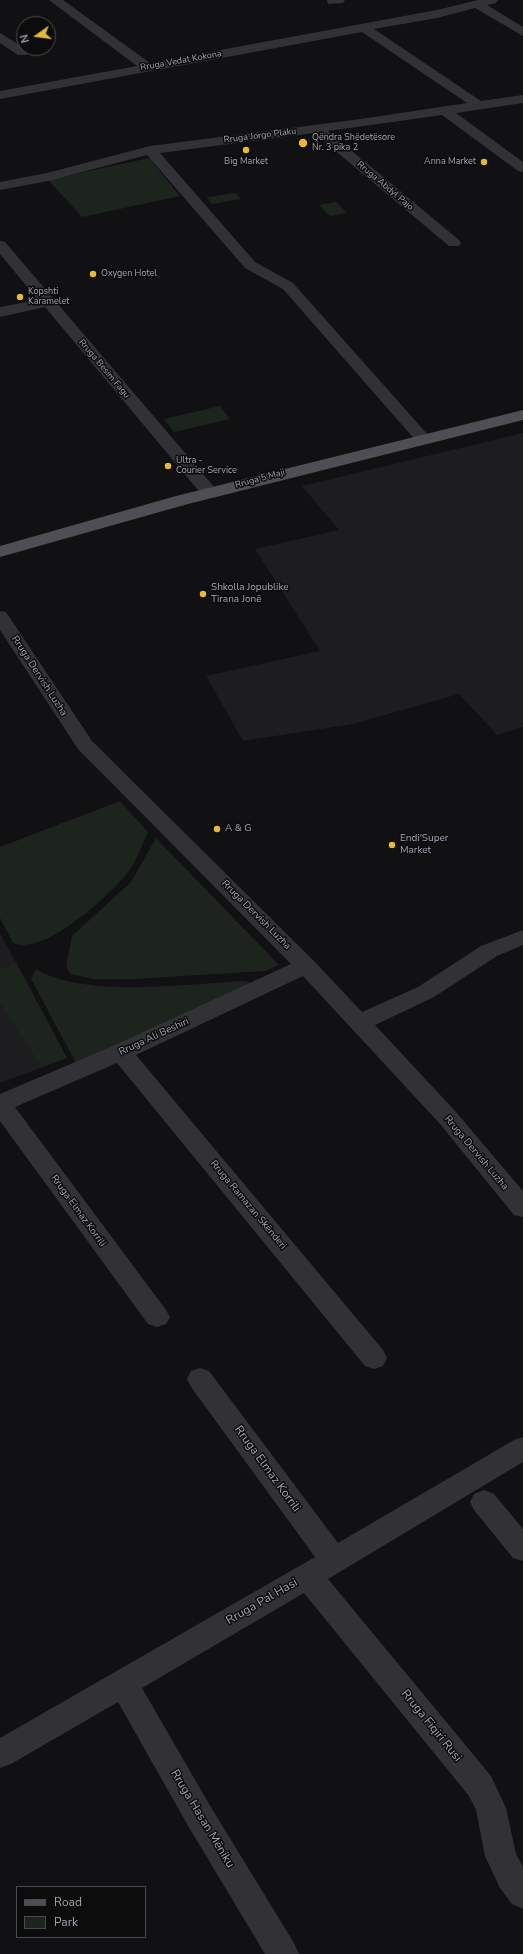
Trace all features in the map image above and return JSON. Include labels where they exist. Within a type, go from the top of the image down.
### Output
[{"type":"main road","name":"Rruga 5 Maji","points":[[0,552],[209,492],[423,438],[523,415]]},
{"type":"street","points":[[55,0],[147,67]]},
{"type":"street","name":"Rruga Vedat Kokona","points":[[0,95],[363,27],[479,4],[492,0]]},
{"type":"street","points":[[479,4],[523,32]]},
{"type":"street","points":[[363,27],[478,105]]},
{"type":"street","points":[[0,36],[16,48]]},
{"type":"street","name":"Rruga Jorgo Plaku","points":[[0,186],[48,177],[150,150],[317,129],[523,99]]},
{"type":"street","points":[[444,110],[523,168]]},
{"type":"street","name":"Rruga Abdyl Pajo","points":[[317,129],[454,243]]},
{"type":"street","points":[[150,150],[257,272],[279,279],[288,286],[423,438]]},
{"type":"street","name":"Rruga Besim Fagu","points":[[0,245],[209,492]]},
{"type":"street","points":[[0,312],[48,302]]},
{"type":"street","name":"Rruga Dervish Luzha","points":[[0,616],[85,745],[306,966],[448,1118],[523,1208]]},
{"type":"street","points":[[359,1023],[426,992],[489,951],[523,937]]},
{"type":"street","name":"Rruga Ali Beshiri","points":[[0,1104],[121,1052],[306,966]]},
{"type":"street","name":"Rruga Ramazan Skënderi","points":[[121,1052],[374,1358]]},
{"type":"street","name":"Rruga Elmaz Korrili","points":[[0,1104],[157,1317]]},
{"type":"street","name":"Rruga Elmaz Korrili","points":[[200,1378],[334,1560]]},
{"type":"street","name":"Rruga Pal Hasi","points":[[0,1754],[308,1576],[523,1448]]},
{"type":"street","points":[[484,1502],[523,1550]]},
{"type":"street","name":"Rruga Fiqiri Rusi","points":[[308,1576],[480,1786],[490,1808],[502,1856],[511,1877],[523,1893]]},
{"type":"street","name":"Rruga Hasan Mëniku","points":[[123,1683],[198,1814],[283,1954]]},
{"type":"shaded area","points":[[523,433],[523,727],[497,735],[459,694],[353,724],[243,741],[206,676],[320,651],[255,549],[339,530],[302,486]]},
{"type":"shaded area","points":[[0,933],[67,1058],[0,1083]]},
{"type":"green space","points":[[149,158],[180,196],[82,217],[48,180]]},
{"type":"green space","points":[[236,193],[241,199],[212,204],[207,197]]},
{"type":"green space","points":[[336,202],[347,213],[330,216],[319,205]]},
{"type":"green space","points":[[220,406],[230,419],[174,432],[164,419]]},
{"type":"green space","points":[[120,801],[148,832],[129,871],[104,898],[74,923],[41,941],[26,945],[13,943],[0,918],[0,847]]},
{"type":"green space","points":[[156,838],[279,965],[265,971],[134,979],[94,979],[70,974],[66,966],[72,936],[131,882]]},
{"type":"green space","points":[[16,962],[67,1058],[42,1067],[0,1003],[0,969]]},
{"type":"green space","points":[[36,969],[56,978],[80,984],[108,986],[166,986],[244,981],[255,984],[76,1063],[31,979]]},
{"type":"place","name":"Qëndra Shëdetësore Nr. 3 pika 2","points":[[303,143]]},
{"type":"place","name":"Big Market","points":[[246,150]]},
{"type":"place","name":"Anna Market","points":[[484,162]]},
{"type":"place","name":"Oxygen Hotel","points":[[93,274]]},
{"type":"place","name":"Kopshti Karamelet","points":[[20,297]]},
{"type":"place","name":"Ultra - Courier Service","points":[[168,466]]},
{"type":"place","name":"Shkolla Jopublike Tirana Jonë","points":[[203,594]]},
{"type":"place","name":"A & G","points":[[217,829]]},
{"type":"place","name":"Endi'Super Market","points":[[392,845]]}]
